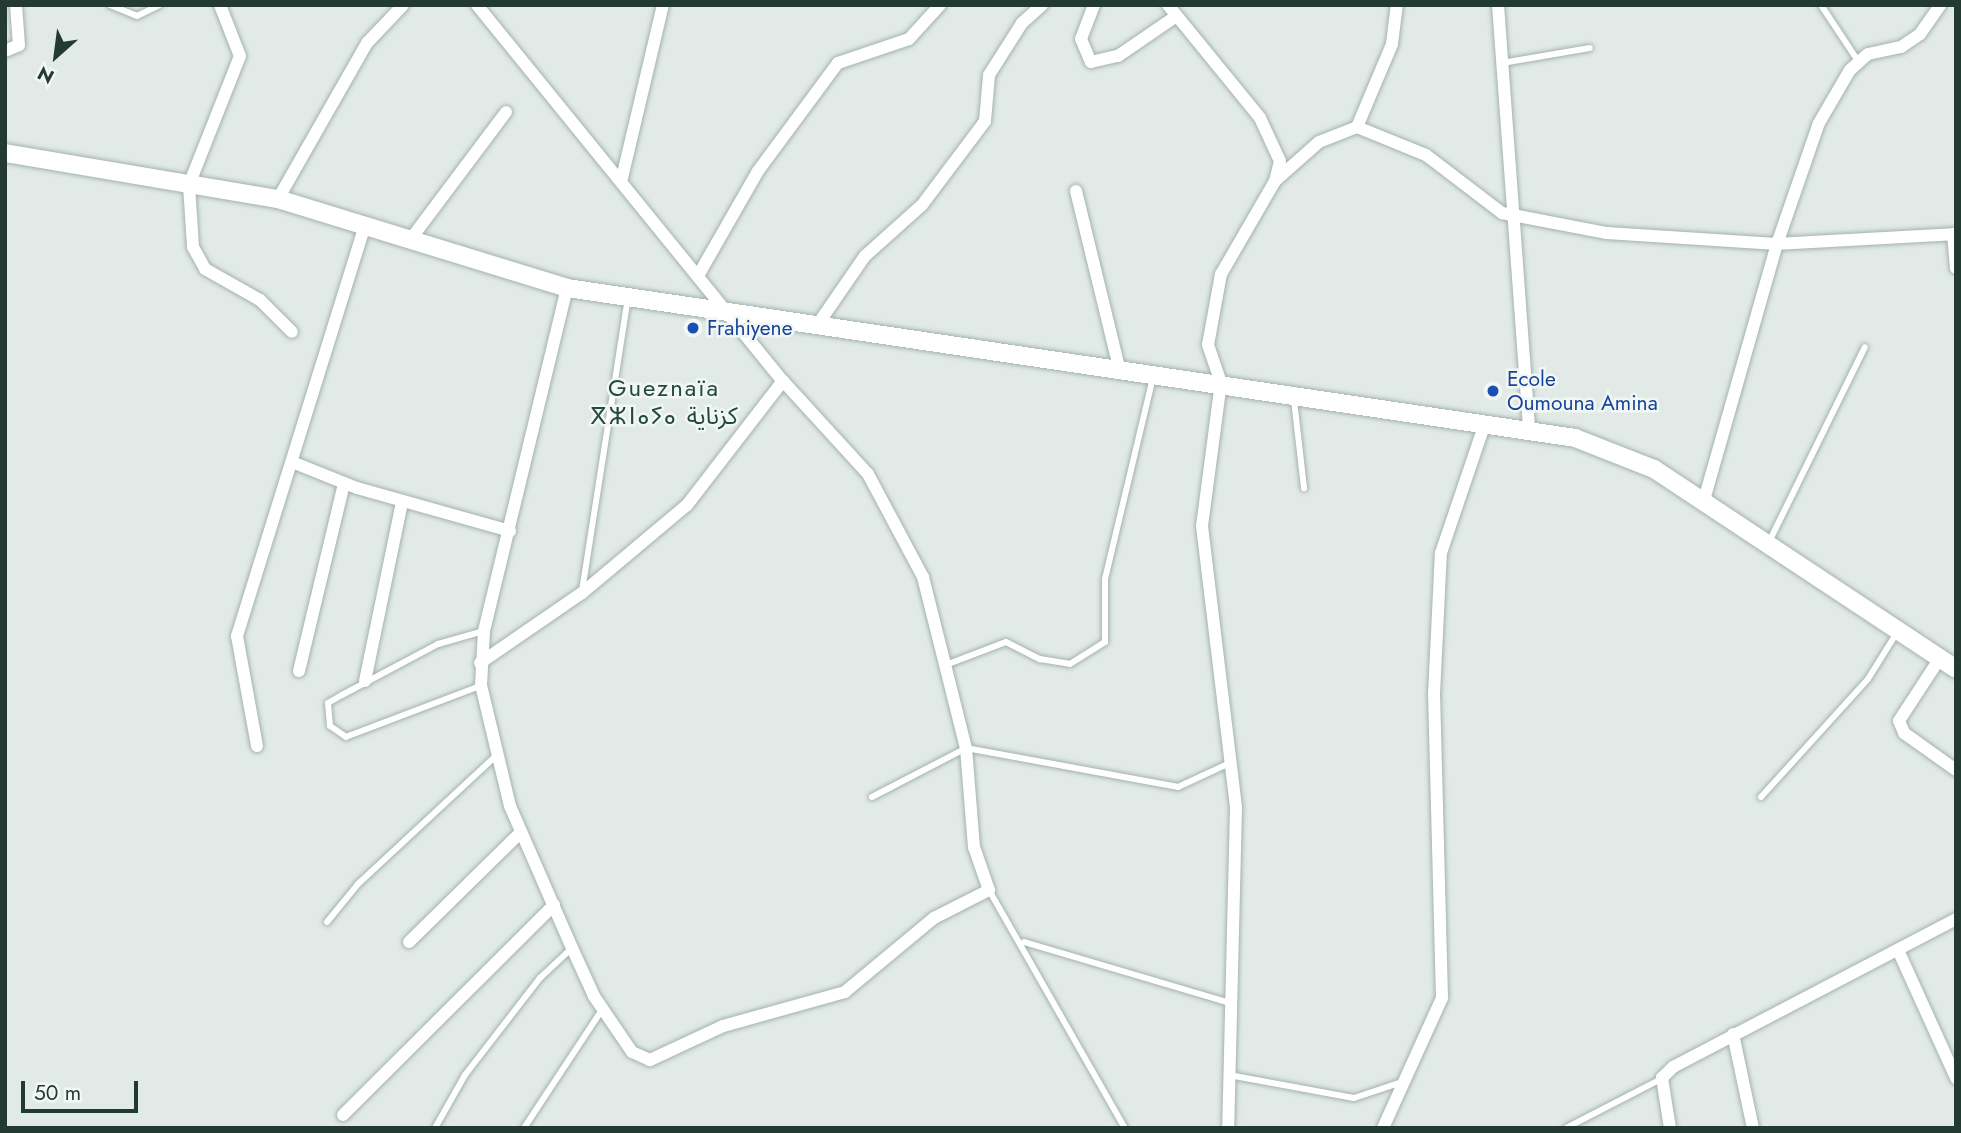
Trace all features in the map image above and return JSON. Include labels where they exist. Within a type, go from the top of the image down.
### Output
[{"type":"street","points":[[5,51],[19,45],[16,5]]},
{"type":"street","points":[[220,5],[239,47],[239,67],[189,185],[193,247],[205,270],[260,300],[292,332]]},
{"type":"street","points":[[278,199],[367,43],[403,5]]},
{"type":"street","points":[[477,5],[731,310],[783,381],[868,474],[894,518],[923,577],[942,667],[951,680],[966,748],[974,847],[989,890],[934,918],[845,992],[723,1026],[650,1060],[632,1052],[603,1008],[572,948],[521,831],[481,685],[480,663],[484,631],[567,288]]},
{"type":"street","points":[[622,178],[663,5]]},
{"type":"street","points":[[699,274],[758,171],[838,63],[909,39],[925,29],[940,5]]},
{"type":"street","points":[[816,327],[865,256],[922,205],[985,121],[989,75],[1022,23],[1042,5]]},
{"type":"street","points":[[1094,5],[1081,39],[1091,62],[1118,56],[1175,17]]},
{"type":"street","points":[[1168,5],[1175,17],[1260,118],[1280,160],[1275,181],[1218,285],[1208,345],[1221,382],[1202,526],[1236,808],[1228,1128]]},
{"type":"street","points":[[1357,127],[1392,44],[1397,5]]},
{"type":"street","points":[[1498,5],[1500,64],[1517,216],[1518,331],[1529,428]]},
{"type":"street","points":[[1704,500],[1777,244],[1819,124],[1858,61],[1911,40],[1940,5]]},
{"type":"street","points":[[410,240],[506,113]]},
{"type":"street","points":[[1275,181],[1319,142],[1357,127],[1426,155],[1492,208],[1517,216],[1607,233],[1777,244],[1955,234],[1956,268]]},
{"type":"street","points":[[5,153],[278,199],[567,288],[731,310],[816,327],[1119,368],[1153,376],[1221,382],[1529,428],[1609,448],[1704,500],[1956,669]]},
{"type":"street","points":[[1076,191],[1119,368]]},
{"type":"street","points":[[257,746],[237,636],[365,226]]},
{"type":"street","points":[[480,663],[582,593],[687,505],[783,381]]},
{"type":"street","points":[[1383,1128],[1442,998],[1434,694],[1441,553],[1485,423]]},
{"type":"street","points":[[292,462],[402,502],[510,531]]},
{"type":"street","points":[[299,671],[344,483]]},
{"type":"street","points":[[365,681],[402,502]]},
{"type":"street","points":[[1940,658],[1899,721],[1904,733],[1956,770]]},
{"type":"street","points":[[409,942],[521,831]]},
{"type":"street","points":[[343,1115],[554,905]]},
{"type":"street","points":[[1670,1128],[1662,1078],[1733,1034],[1956,919]]},
{"type":"street","points":[[1898,950],[1956,1078]]},
{"type":"street","points":[[1733,1034],[1753,1128]]},
{"type":"lane","points":[[110,5],[137,16],[160,5]]},
{"type":"lane","points":[[1821,5],[1858,61]]},
{"type":"lane","points":[[1500,64],[1590,48]]},
{"type":"lane","points":[[582,593],[628,298]]},
{"type":"lane","points":[[1769,542],[1866,347]]},
{"type":"lane","points":[[942,667],[1006,642],[1040,659],[1070,664],[1105,642],[1105,579],[1153,376]]},
{"type":"lane","points":[[1294,393],[1304,488]]},
{"type":"lane","points":[[1761,797],[1868,679],[1899,629]]},
{"type":"lane","points":[[481,685],[346,737],[336,732],[328,703],[438,644],[484,631]]},
{"type":"lane","points":[[872,797],[966,748],[1178,787],[1231,763]]},
{"type":"lane","points":[[327,922],[358,884],[498,754]]},
{"type":"lane","points":[[989,890],[1006,929],[1024,942],[1230,1003]]},
{"type":"lane","points":[[1024,942],[1125,1128]]},
{"type":"lane","points":[[435,1128],[465,1075],[540,978],[572,948]]},
{"type":"lane","points":[[524,1128],[603,1008]]},
{"type":"lane","points":[[1228,1074],[1354,1098],[1403,1082]]},
{"type":"lane","points":[[1566,1128],[1662,1078]]},
{"type":"place","name":"Frahiyene","points":[[693,328]]},
{"type":"place","name":"Ecole Oumouna Amina","points":[[1493,391]]},
{"type":"district","name":"Gueznaïa ⴳⵣⵏⴰⵢⴰ كزناية","points":[[664,402]]}]
